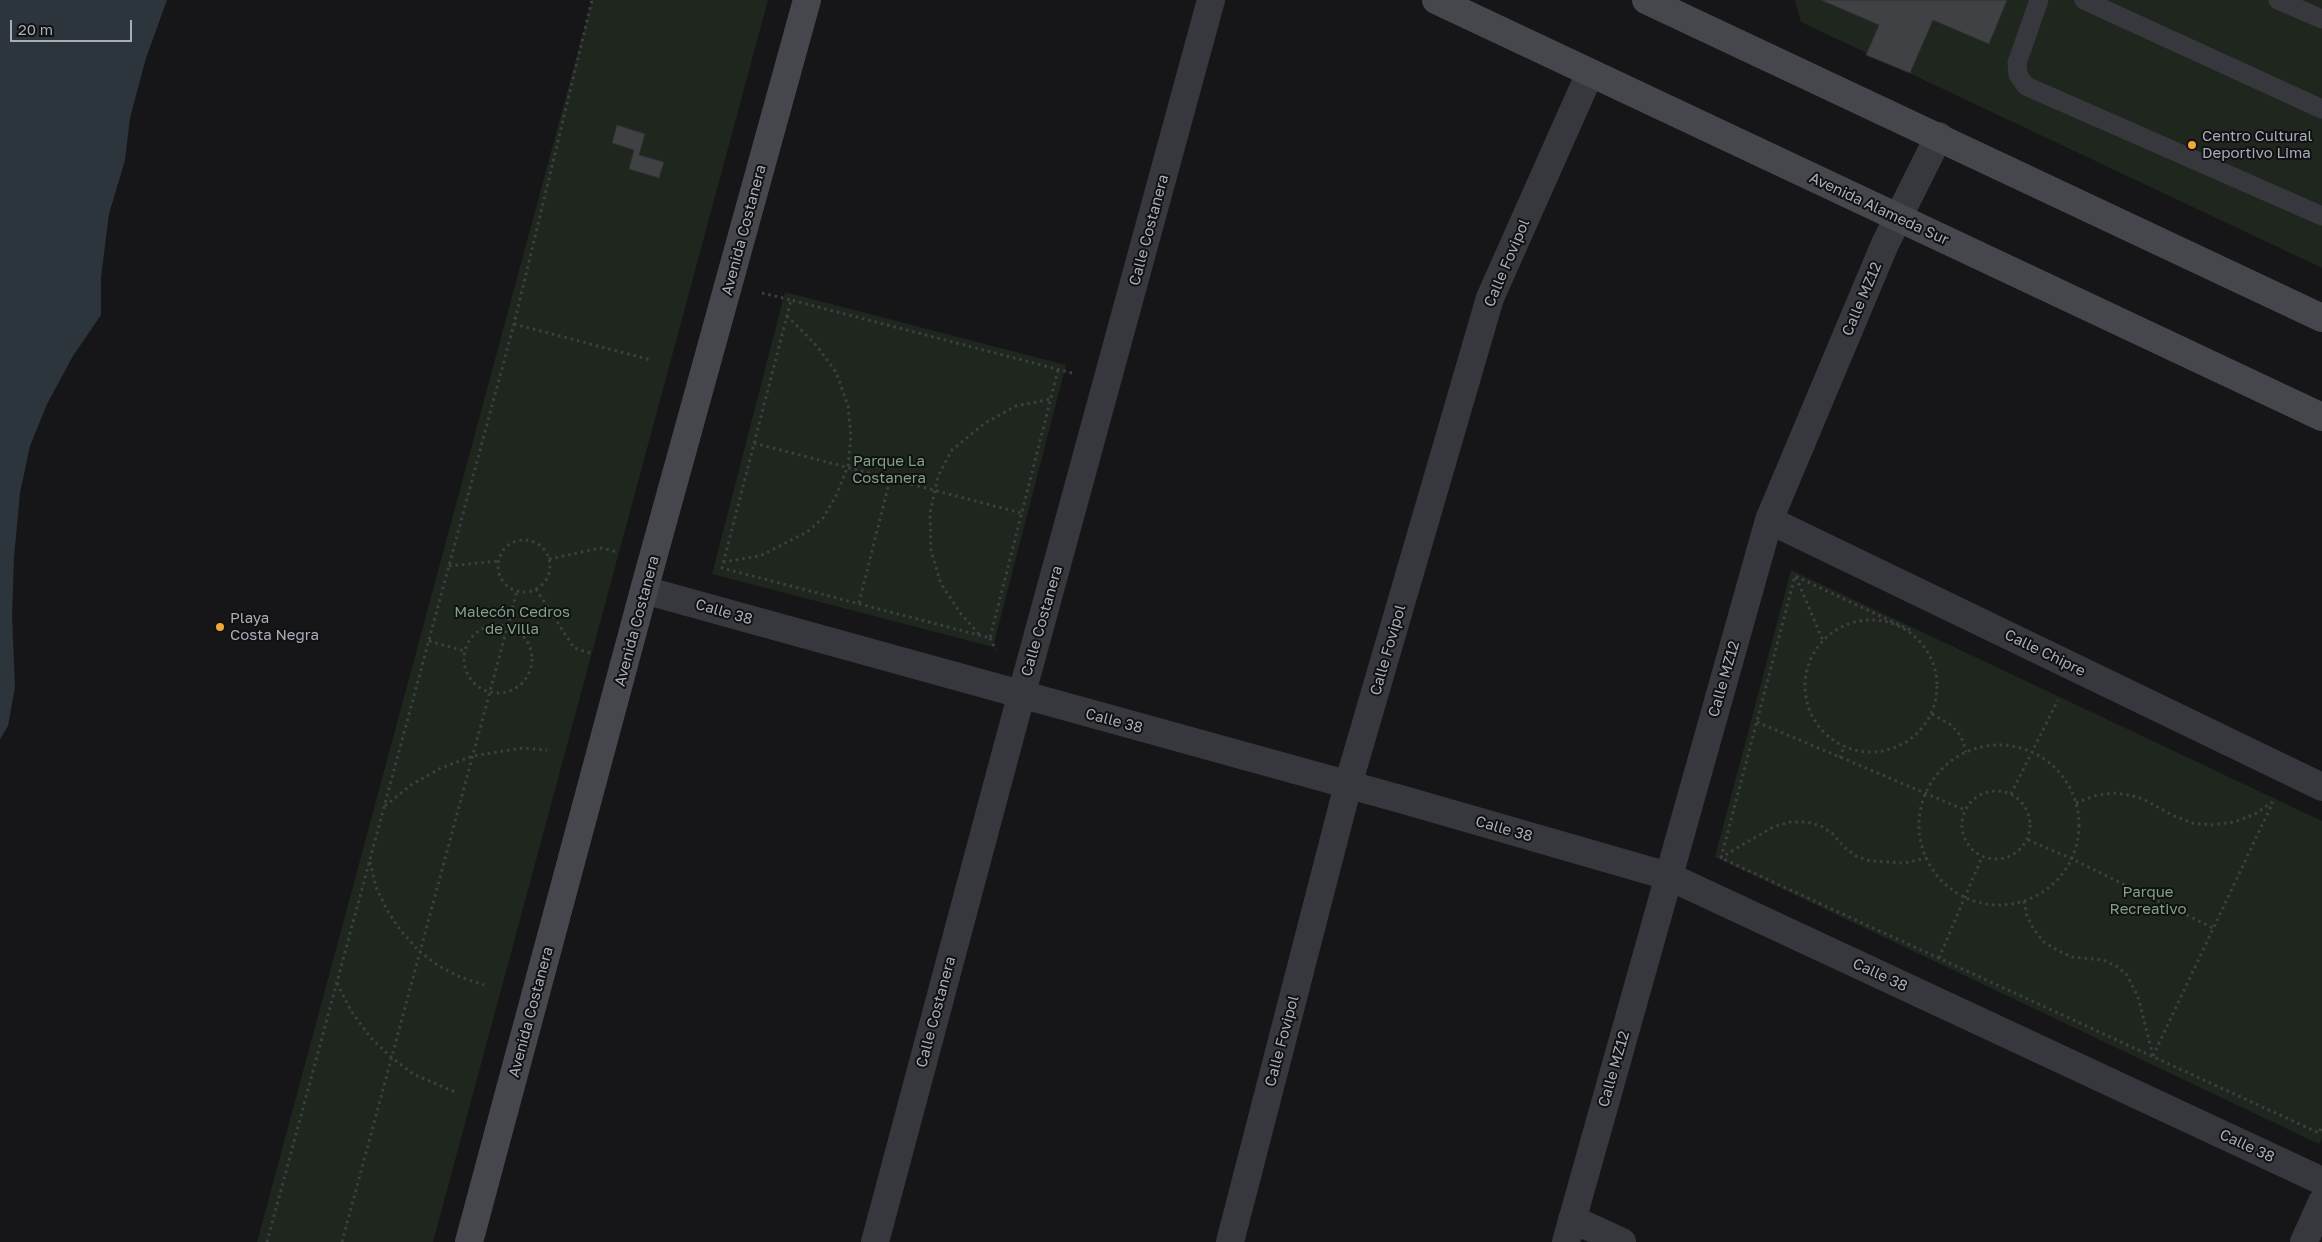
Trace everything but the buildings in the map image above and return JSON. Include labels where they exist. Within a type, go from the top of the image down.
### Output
[{"type":"main road","name":"Avenida Costanera","points":[[469,1242],[644,590],[807,0]]},
{"type":"main road","name":"Avenida Alameda Sur","points":[[1436,0],[2322,417]]},
{"type":"main road","points":[[1646,0],[1939,136],[2322,318]]},
{"type":"street","name":"Calle Costanera","points":[[874,1242],[1021,695],[1212,0]]},
{"type":"street","name":"Calle Fovipol","points":[[1230,1242],[1348,786],[1490,298],[1590,73]]},
{"type":"street","name":"Calle MZ12","points":[[1569,1230],[1769,520],[1884,244],[1939,136]]},
{"type":"street","name":"Calle Chipre","points":[[1769,520],[2322,787]]},
{"type":"street","name":"Calle 38","points":[[644,590],[1668,876],[2322,1181]]},
{"type":"street","points":[[2304,1242],[2322,1202]]},
{"type":"street","points":[[1569,1230],[1622,1242]]},
{"type":"lane","points":[[2039,0],[2017,62],[2018,74],[2026,86],[2322,216]]},
{"type":"lane","points":[[2084,0],[2322,109]]},
{"type":"lane","points":[[2278,0],[2322,19]]},
{"type":"path","points":[[267,1242],[514,324],[592,0]]},
{"type":"path","points":[[791,300],[1058,370],[990,638],[722,568],[786,316],[791,300]]},
{"type":"path","points":[[724,562],[760,556],[807,532],[823,518],[836,496],[847,468],[851,436],[848,406],[836,372],[816,345],[786,316]]},
{"type":"path","points":[[514,324],[651,360]]},
{"type":"path","points":[[980,635],[960,614],[942,584],[931,552],[930,513],[938,476],[952,450],[985,423],[1016,406],[1051,398]]},
{"type":"path","points":[[754,443],[1021,513]]},
{"type":"path","points":[[859,604],[890,479]]},
{"type":"path","points":[[523,540],[534,542],[544,549],[549,559],[550,571],[545,582],[536,589],[525,592],[517,590],[504,583],[499,573],[498,561],[503,551],[512,542],[523,540]]},
{"type":"path","points":[[549,559],[601,548],[653,561]]},
{"type":"path","points":[[449,566],[498,561]]},
{"type":"path","points":[[1792,568],[1823,641]]},
{"type":"path","points":[[1721,858],[1795,576]]},
{"type":"path","points":[[1795,576],[1925,638]]},
{"type":"path","points":[[536,589],[574,648],[625,662]]},
{"type":"path","points":[[342,1242],[517,590]]},
{"type":"path","points":[[1879,619],[1899,625],[1916,636],[1929,653],[1937,672],[1938,693],[1932,714],[1921,731],[1904,744],[1885,751],[1864,752],[1844,746],[1822,730],[1814,718],[1806,699],[1805,678],[1811,658],[1823,641],[1838,628],[1858,620],[1879,619]]},
{"type":"path","points":[[493,625],[507,626],[518,632],[528,642],[532,654],[532,667],[526,680],[516,688],[504,693],[490,692],[478,687],[469,677],[465,664],[465,651],[471,639],[481,630],[493,625]]},
{"type":"path","points":[[429,641],[465,651]]},
{"type":"path","points":[[2049,696],[2067,704]]},
{"type":"path","points":[[2011,794],[2058,700]]},
{"type":"path","points":[[1932,714],[1951,725],[1961,736],[1966,752]]},
{"type":"path","points":[[1757,722],[1965,810]]},
{"type":"path","points":[[1988,745],[2010,746],[2032,752],[2051,765],[2066,782],[2076,803],[2079,826],[2075,848],[2066,869],[2050,886],[2031,899],[2024,901],[2009,904],[1986,904],[1964,898],[1946,885],[1926,858],[1918,824],[1922,802],[1932,781],[1947,764],[1966,752],[1988,745]]},
{"type":"path","points":[[1840,758],[1844,746]]},
{"type":"path","points":[[384,807],[411,785],[441,768],[472,757],[522,748],[547,750]]},
{"type":"path","points":[[1998,790],[2011,794],[2022,802],[2028,814],[2031,827],[2028,840],[2020,851],[2009,858],[1995,860],[1982,857],[1971,849],[1964,837],[1962,824],[1965,810],[1973,800],[1984,793],[1998,790]]},
{"type":"path","points":[[2076,803],[2104,794],[2129,795],[2143,799],[2174,816],[2192,823],[2211,825],[2234,822],[2255,814],[2273,801]]},
{"type":"path","points":[[2264,797],[2282,805]]},
{"type":"path","points":[[2153,1056],[2273,801]]},
{"type":"path","points":[[1668,876],[1721,858],[1773,827],[1790,822],[1807,822],[1821,826],[1833,834],[1850,852],[1870,861],[1904,863],[1926,858]]},
{"type":"path","points":[[2028,840],[2070,858],[2213,928]]},
{"type":"path","points":[[1939,958],[1982,857]]},
{"type":"path","points":[[1721,858],[2319,1133],[2322,1126]]},
{"type":"path","points":[[370,862],[376,887],[387,910],[401,932],[438,966],[484,985]]},
{"type":"path","points":[[2024,901],[2027,916],[2044,942],[2072,957],[2103,960],[2127,975],[2138,997],[2153,1056]]},
{"type":"path","points":[[337,982],[351,1012],[371,1038],[391,1057],[413,1074],[455,1092]]},
{"type":"green space","name":"Malecón Cedros de Villa","points":[[592,0],[768,0],[433,1242],[257,1242]]},
{"type":"green space","name":"Centro Cultural Deportivo Lima","points":[[1795,0],[2322,0],[2322,268],[1801,22]]},
{"type":"green space","name":"Parque La Costanera","points":[[785,292],[1066,365],[993,647],[712,574]]},
{"type":"green space","name":"Parque Recreativo","points":[[1791,570],[2322,821],[2322,1138],[2319,1144],[1715,857]]},
{"type":"shaded area","points":[[0,0],[167,0],[146,58],[130,118],[125,160],[109,214],[101,277],[101,315],[73,356],[47,404],[30,446],[20,493],[14,557],[12,616],[15,687],[8,726],[0,739]]},
{"type":"place","name":"Centro Cultural Deportivo Lima","points":[[2192,145]]},
{"type":"place","name":"Playa Costa Negra","points":[[220,627]]}]
